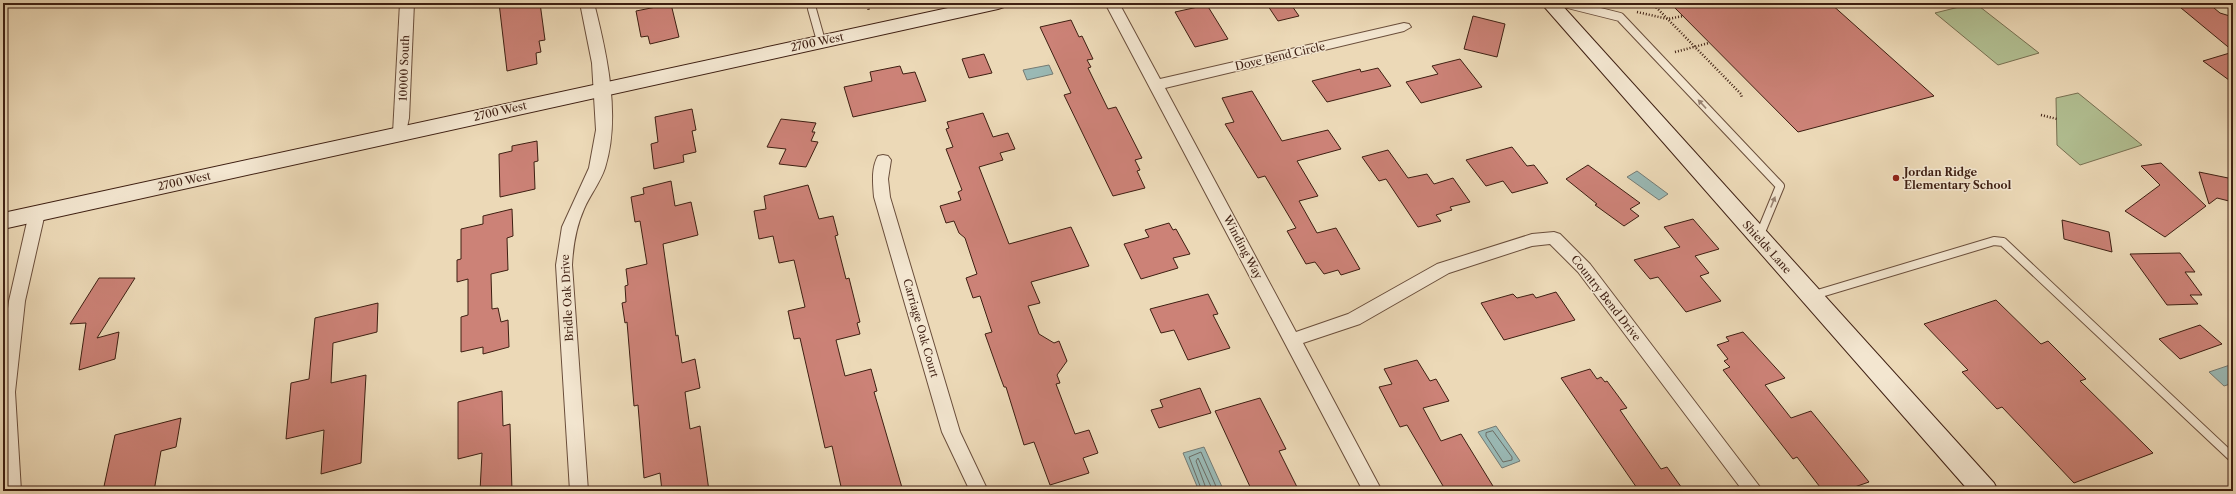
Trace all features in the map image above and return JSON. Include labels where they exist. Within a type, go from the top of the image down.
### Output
[{"type":"main road","name":"Shields Lane","points":[[1550,3],[1985,491]]},
{"type":"main road","name":"2700 West","points":[[3,221],[601,88],[989,4]]},
{"type":"street","name":"10000 South","points":[[400,133],[407,3]]},
{"type":"street","name":"Bridle Oak Drive","points":[[579,491],[564,265],[568,233],[574,214],[597,169],[603,147],[604,129],[596,39],[587,3]]},
{"type":"street","name":"Winding Way","points":[[1112,3],[1373,491]]},
{"type":"street","name":"Dove Bend Circle","points":[[1156,85],[1404,27]]},
{"type":"street","name":"Carriage Oak Court","points":[[883,160],[880,179],[882,197],[951,432],[979,491]]},
{"type":"street","points":[[12,491],[6,392],[17,301],[37,214]]},
{"type":"street","name":"Country Bend Drive","points":[[1292,340],[1354,319],[1375,309],[1422,279],[1457,263],[1532,240],[1554,238],[1584,268],[1754,491]]},
{"type":"lane","points":[[1564,3],[1620,17],[1780,186],[1759,238]]},
{"type":"lane","points":[[812,10],[821,41]]},
{"type":"lane","points":[[1811,296],[1994,241],[2003,242],[2233,458]]},
{"type":"path","points":[[866,3],[869,11]]},
{"type":"path","points":[[1652,3],[1741,94],[1742,98]]},
{"type":"path","points":[[1636,12],[1668,19],[1683,16]]},
{"type":"path","points":[[1675,52],[1709,43]]},
{"type":"path","points":[[2041,115],[2057,119]]},
{"type":"green space","points":[[1975,3],[2039,53],[1998,65],[1935,13]]},
{"type":"green space","points":[[2078,93],[2142,145],[2080,165],[2057,145],[2056,98]]},
{"type":"water","points":[[1049,65],[1053,74],[1027,80],[1023,70]]},
{"type":"water","points":[[1637,171],[1668,194],[1659,200],[1627,177]]},
{"type":"water","points":[[2233,364],[2233,383],[2224,386],[2209,372]]},
{"type":"water","points":[[1496,426],[1520,461],[1502,468],[1478,432]]},
{"type":"water","points":[[1204,447],[1223,489],[1199,491],[1183,453]]},
{"type":"building","points":[[499,3],[540,3],[545,40],[539,41],[541,52],[536,53],[537,64],[507,71]]},
{"type":"building","points":[[1266,3],[1290,3],[1299,16],[1278,21]]},
{"type":"building","points":[[1670,3],[1830,3],[1934,96],[1798,132]]},
{"type":"building","points":[[2175,3],[2208,3],[2220,13],[2233,17],[2233,51]]},
{"type":"building","points":[[671,4],[679,37],[650,44],[648,36],[641,37],[636,11]]},
{"type":"building","points":[[1207,5],[1228,39],[1195,47],[1175,12]]},
{"type":"building","points":[[1473,16],[1505,24],[1497,57],[1464,49]]},
{"type":"building","points":[[1071,20],[1079,37],[1082,36],[1093,59],[1087,60],[1091,67],[1088,68],[1108,109],[1116,107],[1142,158],[1135,160],[1140,170],[1137,171],[1145,188],[1113,196],[1064,95],[1071,93],[1040,27]]},
{"type":"building","points":[[2233,52],[2233,83],[2203,61]]},
{"type":"building","points":[[984,54],[992,73],[969,78],[962,59]]},
{"type":"building","points":[[1460,59],[1482,87],[1421,103],[1406,82],[1438,74],[1432,66]]},
{"type":"building","points":[[900,66],[903,74],[915,72],[926,101],[853,117],[844,87],[872,81],[870,72]]},
{"type":"building","points":[[1378,68],[1391,86],[1327,102],[1312,81],[1360,69],[1361,72]]},
{"type":"building","points":[[1252,91],[1282,141],[1328,130],[1341,149],[1297,161],[1318,196],[1299,201],[1317,233],[1336,228],[1360,269],[1341,275],[1338,270],[1324,274],[1315,262],[1306,264],[1287,231],[1296,228],[1265,176],[1258,178],[1225,124],[1234,122],[1222,98]]},
{"type":"building","points":[[692,109],[696,130],[692,131],[696,152],[683,155],[684,162],[654,169],[651,144],[658,142],[655,117]]},
{"type":"building","points":[[983,113],[993,137],[1008,133],[1015,149],[1000,153],[1003,160],[979,167],[1009,244],[1071,227],[1089,266],[1031,282],[1040,303],[1028,306],[1039,334],[1054,343],[1059,341],[1067,361],[1057,375],[1060,383],[1056,384],[1075,434],[1089,430],[1098,453],[1083,458],[1089,473],[1050,485],[1034,442],[1024,445],[1006,387],[1004,387],[985,334],[992,332],[980,296],[973,298],[966,278],[977,274],[965,238],[959,233],[954,221],[946,223],[940,206],[961,200],[958,192],[962,190],[946,149],[953,147],[946,129],[949,128],[947,122]]},
{"type":"building","points":[[781,119],[816,123],[812,132],[815,132],[811,141],[818,142],[806,167],[779,164],[786,149],[767,147]]},
{"type":"building","points":[[537,141],[538,161],[534,162],[535,189],[500,197],[499,154],[512,151],[512,146]]},
{"type":"building","points":[[1512,147],[1527,166],[1534,165],[1548,183],[1512,193],[1503,181],[1486,186],[1466,160]]},
{"type":"building","points":[[1388,150],[1408,178],[1427,174],[1434,184],[1453,178],[1470,202],[1450,207],[1452,210],[1436,215],[1441,221],[1418,227],[1386,179],[1379,181],[1362,157]]},
{"type":"building","points":[[2161,163],[2206,206],[2165,237],[2125,211],[2160,185],[2141,166]]},
{"type":"building","points":[[1588,165],[1640,203],[1630,209],[1639,216],[1624,226],[1595,205],[1597,204],[1566,179]]},
{"type":"building","points":[[2199,172],[2233,179],[2233,202],[2217,198],[2209,204]]},
{"type":"building","points":[[671,181],[675,206],[691,202],[698,235],[663,244],[676,336],[678,335],[682,363],[695,359],[700,388],[685,392],[690,429],[700,426],[709,491],[662,491],[660,473],[644,478],[638,405],[634,406],[627,322],[625,323],[622,303],[626,302],[625,286],[628,285],[626,269],[647,264],[640,221],[635,222],[631,197],[644,194],[643,188]]},
{"type":"building","points":[[808,185],[819,219],[833,216],[838,235],[835,236],[846,279],[849,278],[860,322],[857,323],[860,334],[836,340],[845,376],[871,369],[877,391],[874,392],[903,491],[842,491],[832,446],[825,448],[800,338],[794,339],[788,311],[805,307],[794,260],[779,263],[773,236],[759,239],[754,211],[766,209],[764,196]]},
{"type":"building","points":[[512,209],[513,236],[507,238],[508,270],[491,274],[492,309],[498,308],[501,322],[508,320],[509,347],[483,354],[483,347],[461,352],[461,317],[468,315],[468,279],[457,282],[457,260],[461,259],[461,229],[483,224],[483,216]]},
{"type":"building","points":[[1693,219],[1719,249],[1695,256],[1709,273],[1700,276],[1721,301],[1686,312],[1658,277],[1650,279],[1634,260],[1680,247],[1664,227]]},
{"type":"building","points":[[2062,220],[2109,232],[2112,252],[2064,239]]},
{"type":"building","points":[[1169,223],[1173,230],[1176,229],[1190,254],[1173,258],[1178,268],[1141,279],[1124,244],[1149,237],[1145,230]]},
{"type":"building","points":[[2180,253],[2195,272],[2185,272],[2202,295],[2190,295],[2198,304],[2167,305],[2130,254]]},
{"type":"building","points":[[99,278],[135,278],[97,338],[119,332],[115,359],[79,370],[86,323],[70,324]]},
{"type":"building","points":[[1556,292],[1575,320],[1504,340],[1481,303],[1513,294],[1517,298],[1533,294],[1536,298]]},
{"type":"building","points":[[1208,294],[1218,314],[1213,315],[1230,348],[1188,360],[1174,330],[1161,333],[1150,309]]},
{"type":"building","points":[[1996,300],[2041,344],[2048,341],[2086,379],[2080,381],[2153,453],[2074,483],[2002,407],[1997,409],[1962,372],[1968,370],[1924,324]]},
{"type":"building","points":[[378,303],[377,332],[333,343],[331,383],[366,375],[361,463],[321,474],[324,430],[286,439],[291,383],[309,379],[315,318]]},
{"type":"building","points":[[2200,325],[2222,344],[2180,359],[2159,339]]},
{"type":"building","points":[[1743,332],[1785,378],[1765,385],[1791,418],[1811,411],[1869,482],[1843,491],[1823,491],[1797,457],[1793,459],[1723,370],[1730,367],[1724,361],[1728,359],[1717,345],[1729,341],[1726,337]]},
{"type":"building","points":[[1417,360],[1430,381],[1436,379],[1449,401],[1423,408],[1441,441],[1461,434],[1496,491],[1446,491],[1407,425],[1400,427],[1379,387],[1392,384],[1384,369]]},
{"type":"building","points":[[1590,369],[1597,379],[1601,377],[1605,382],[1607,381],[1627,408],[1620,410],[1661,469],[1667,467],[1684,491],[1639,491],[1561,378]]},
{"type":"building","points":[[1200,388],[1211,413],[1159,428],[1151,410],[1163,407],[1160,400]]},
{"type":"building","points":[[502,391],[503,426],[510,424],[512,491],[480,491],[482,453],[458,459],[458,402]]},
{"type":"building","points":[[1260,398],[1286,449],[1279,451],[1299,491],[1252,491],[1215,411]]},
{"type":"building","points":[[181,418],[176,447],[161,451],[154,491],[103,491],[115,435]]},
{"type":"place","name":"Jordan Ridge Elementary School","points":[[1896,178]]}]
